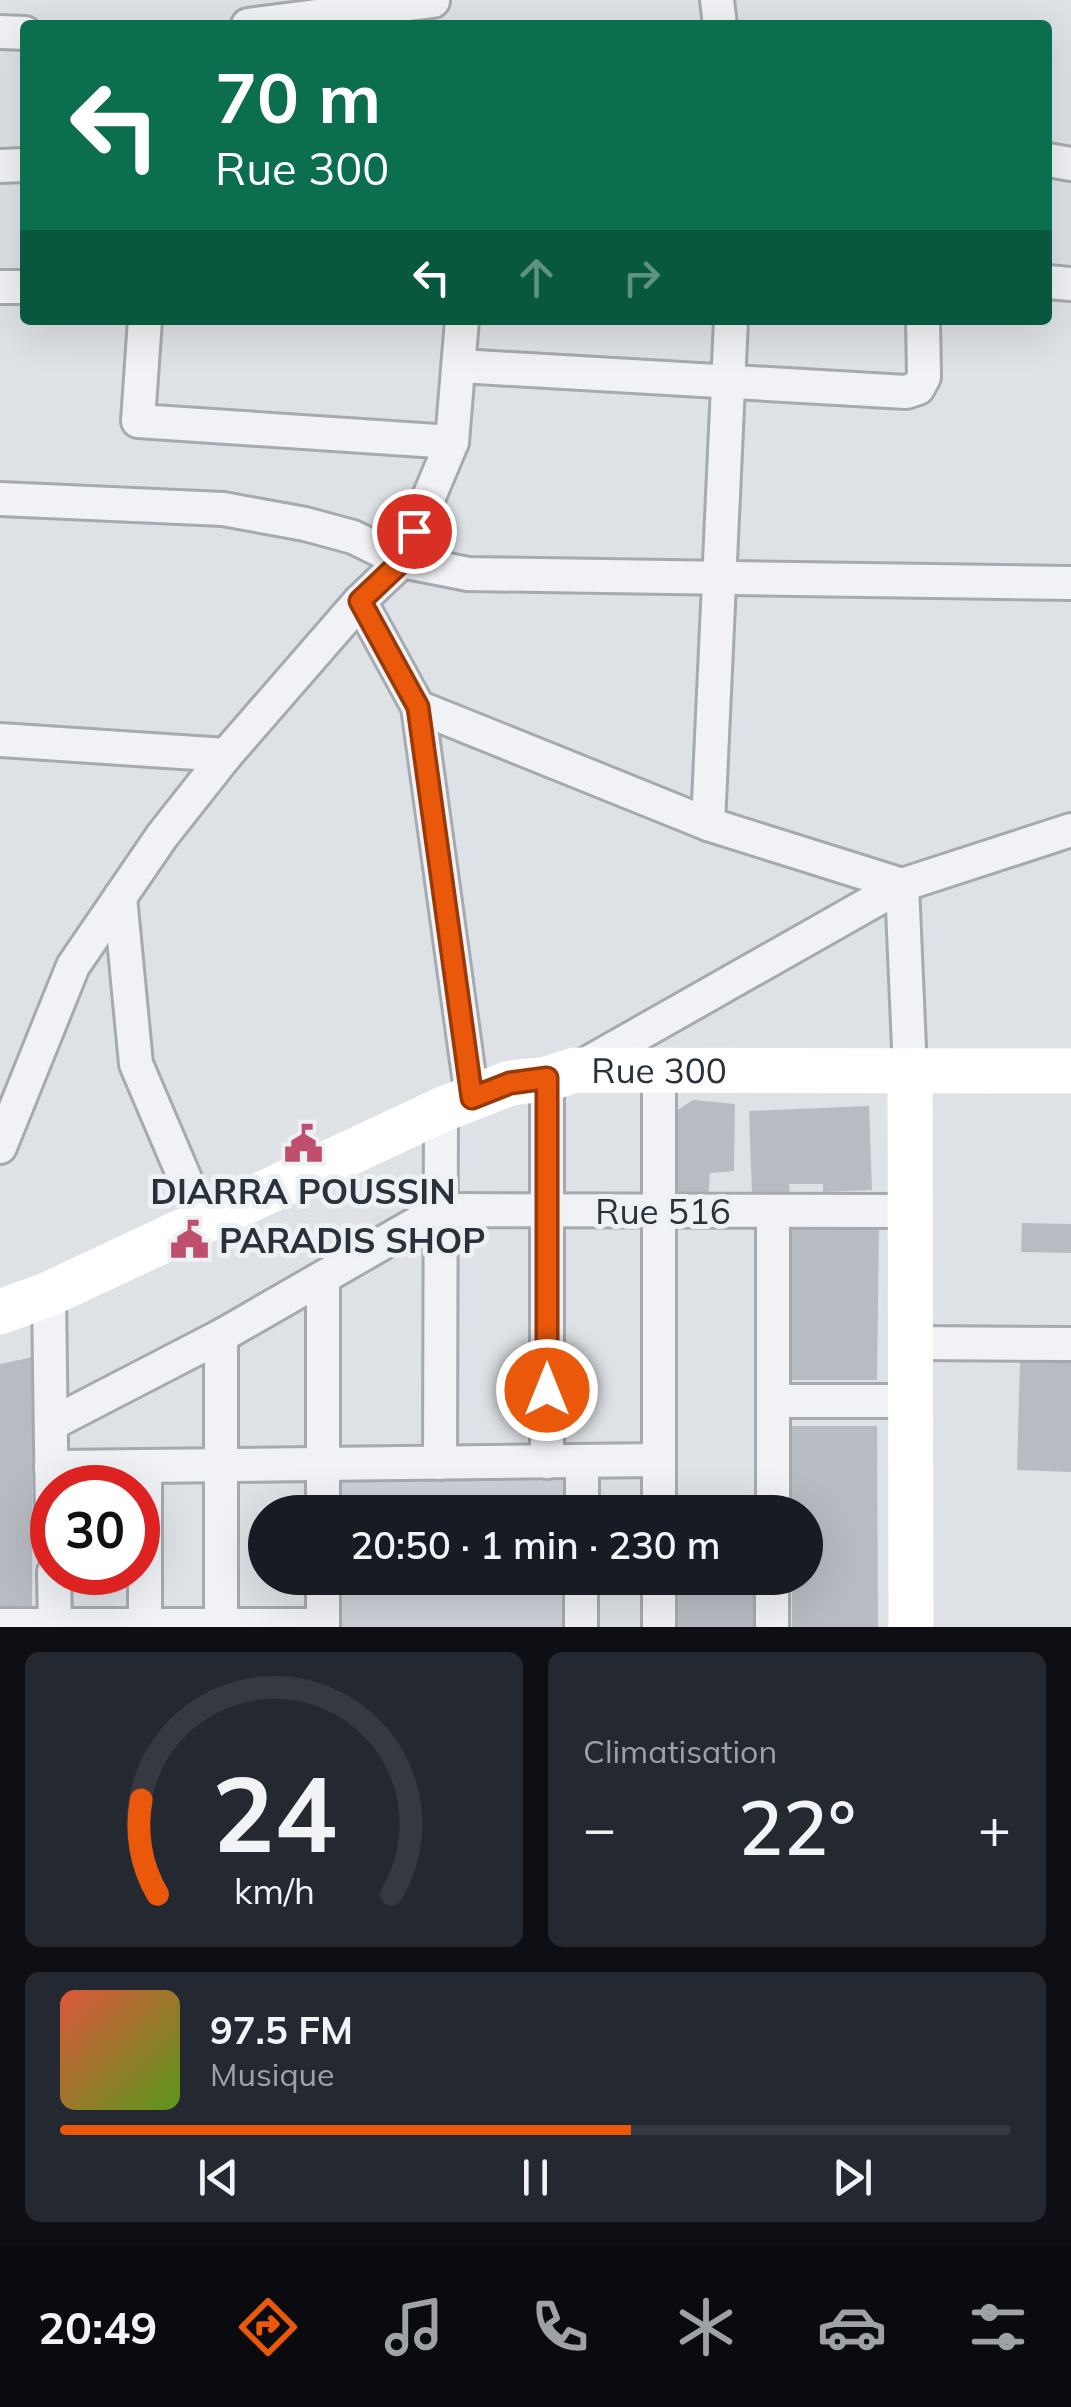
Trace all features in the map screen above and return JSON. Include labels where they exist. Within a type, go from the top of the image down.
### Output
[{"type":"street","points":[[285,20],[433,0]]},
{"type":"street","points":[[145,325],[138,420],[452,442]]},
{"type":"street","points":[[0,1147],[73,966],[120,897],[226,755],[360,601],[402,561],[452,442],[462,325]]},
{"type":"street","points":[[708,824],[731,325]]},
{"type":"street","points":[[460,366],[906,392],[918,388],[924,377],[922,325]]},
{"type":"street","points":[[0,500],[224,509],[354,537],[402,561],[468,574],[1071,584]]},
{"type":"street","points":[[360,601],[418,707],[456,1104],[440,1210],[440,1463]]},
{"type":"street","points":[[418,707],[708,824],[902,885]]},
{"type":"street","points":[[0,740],[226,755]]},
{"type":"street","points":[[547,1462],[547,1211],[561,1074],[902,885],[1071,830]]},
{"type":"street","points":[[902,885],[910,1071],[911,1627]]},
{"type":"street","points":[[120,897],[136,1064],[203,1221]]},
{"type":"street","points":[[659,1495],[660,1070]]},
{"type":"street","name":"Rue 300","points":[[0,1312],[49,1294],[456,1104],[510,1083],[561,1074],[660,1070],[1071,1071]]},
{"type":"street","points":[[50,1424],[222,1336],[440,1210]]},
{"type":"street","name":"Rue 516","points":[[440,1210],[910,1211]]},
{"type":"street","points":[[772,1495],[773,1211]]},
{"type":"street","points":[[322,1495],[323,1278]]},
{"type":"street","points":[[49,1294],[51,1465]]},
{"type":"street","points":[[221,1626],[222,1336]]},
{"type":"street","points":[[910,1343],[1071,1344]]},
{"type":"street","points":[[772,1401],[910,1401]]},
{"type":"street","points":[[160,1466],[659,1460]]},
{"type":"street","points":[[582,1461],[582,1495]]},
{"type":"street","points":[[54,1595],[55,1626]]},
{"type":"street","points":[[146,1595],[146,1626]]},
{"type":"street","points":[[0,1625],[323,1626],[323,1595]]},
{"type":"street","points":[[581,1595],[581,1627]]},
{"type":"street","points":[[659,1595],[659,1627]]},
{"type":"street","points":[[772,1595],[772,1627]]},
{"type":"shaded area","points":[[577,1448],[577,1495],[327,1495],[327,1449]]},
{"type":"shaded area","points":[[328,1595],[577,1595],[578,1627],[328,1627]]},
{"type":"building","points":[[693,1100],[735,1104],[734,1171],[710,1173],[708,1202],[670,1201],[673,1113]]},
{"type":"building","points":[[869,1106],[872,1190],[823,1192],[823,1184],[789,1184],[790,1193],[752,1194],[749,1111]]},
{"type":"building","points":[[1022,1223],[1071,1224],[1071,1253],[1021,1252]]},
{"type":"building","points":[[787,1224],[879,1225],[877,1380],[786,1380]]},
{"type":"building","points":[[33,1357],[32,1607],[0,1607],[0,1364]]},
{"type":"building","points":[[1020,1361],[1071,1363],[1071,1472],[1017,1470]]},
{"type":"building","points":[[791,1426],[877,1426],[878,1627],[792,1627],[792,1595],[823,1595],[823,1495],[791,1495]]},
{"type":"building","points":[[672,1595],[754,1595],[753,1627],[672,1627]]},
{"type":"place","name":"DIARRA POUSSIN","points":[[303,1144]]},
{"type":"place","name":"PARADIS SHOP","points":[[189,1240]]},
{"type":"route","points":[[414,531],[402,561],[360,601],[418,707],[472,1098],[510,1083],[547,1078],[547,1390]]}]
